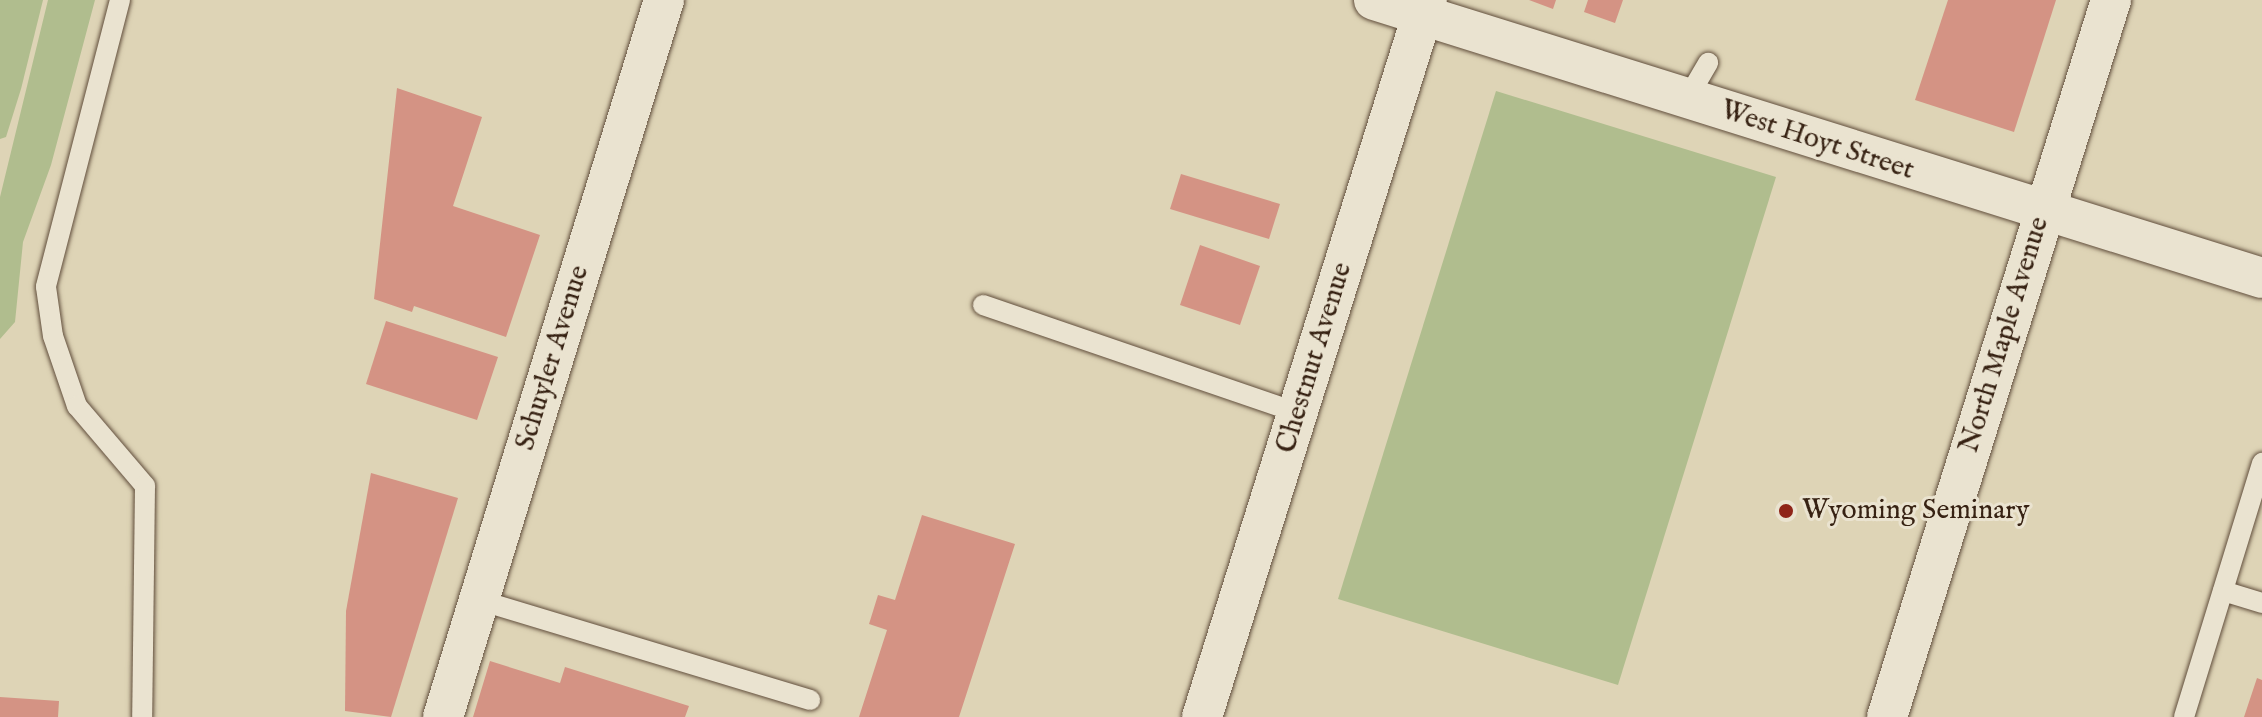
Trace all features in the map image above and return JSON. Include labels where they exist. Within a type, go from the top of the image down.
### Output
[{"type":"street","name":"Schuyler Avenue","points":[[443,717],[664,0]]},
{"type":"street","name":"West Hoyt Street","points":[[1374,0],[1424,8],[1687,99],[2262,278]]},
{"type":"street","name":"North Maple Avenue","points":[[1887,717],[2042,212],[2111,0]]},
{"type":"street","name":"Chestnut Avenue","points":[[1202,717],[1424,8]]},
{"type":"lane","points":[[120,0],[46,287],[53,336],[77,406],[145,486],[142,717]]},
{"type":"lane","points":[[1687,99],[1708,63]]},
{"type":"lane","points":[[983,305],[1298,413]]},
{"type":"lane","points":[[2184,717],[2223,591],[2257,496],[2262,463]]},
{"type":"lane","points":[[2223,591],[2262,603]]},
{"type":"lane","points":[[479,600],[810,700]]},
{"type":"green space","points":[[0,0],[43,0],[21,89],[6,137],[0,139]]},
{"type":"green space","points":[[48,0],[95,0],[51,165],[23,242],[15,322],[0,339],[0,197]]},
{"type":"green space","points":[[1496,91],[1776,177],[1618,685],[1338,599]]},
{"type":"building","points":[[1529,0],[1556,0],[1553,9]]},
{"type":"building","points":[[1588,0],[1623,0],[1615,23],[1584,12]]},
{"type":"building","points":[[1948,0],[2056,0],[2014,132],[1915,100]]},
{"type":"building","points":[[397,88],[482,117],[453,206],[540,235],[506,337],[414,306],[412,312],[374,299]]},
{"type":"building","points":[[1181,174],[1280,204],[1269,239],[1170,209]]},
{"type":"building","points":[[1200,245],[1260,266],[1240,325],[1180,305]]},
{"type":"building","points":[[386,321],[498,357],[477,420],[366,384]]},
{"type":"building","points":[[371,473],[458,498],[391,717],[345,711],[346,611]]},
{"type":"building","points":[[922,515],[1015,544],[959,717],[859,717],[887,630],[869,624],[878,595],[895,600]]},
{"type":"building","points":[[490,661],[560,683],[565,667],[689,706],[685,717],[473,717]]},
{"type":"building","points":[[2257,678],[2262,680],[2262,717],[2244,717]]},
{"type":"building","points":[[0,697],[59,701],[58,717],[0,717]]},
{"type":"place","name":"Wyoming Seminary","points":[[1786,511]]}]
